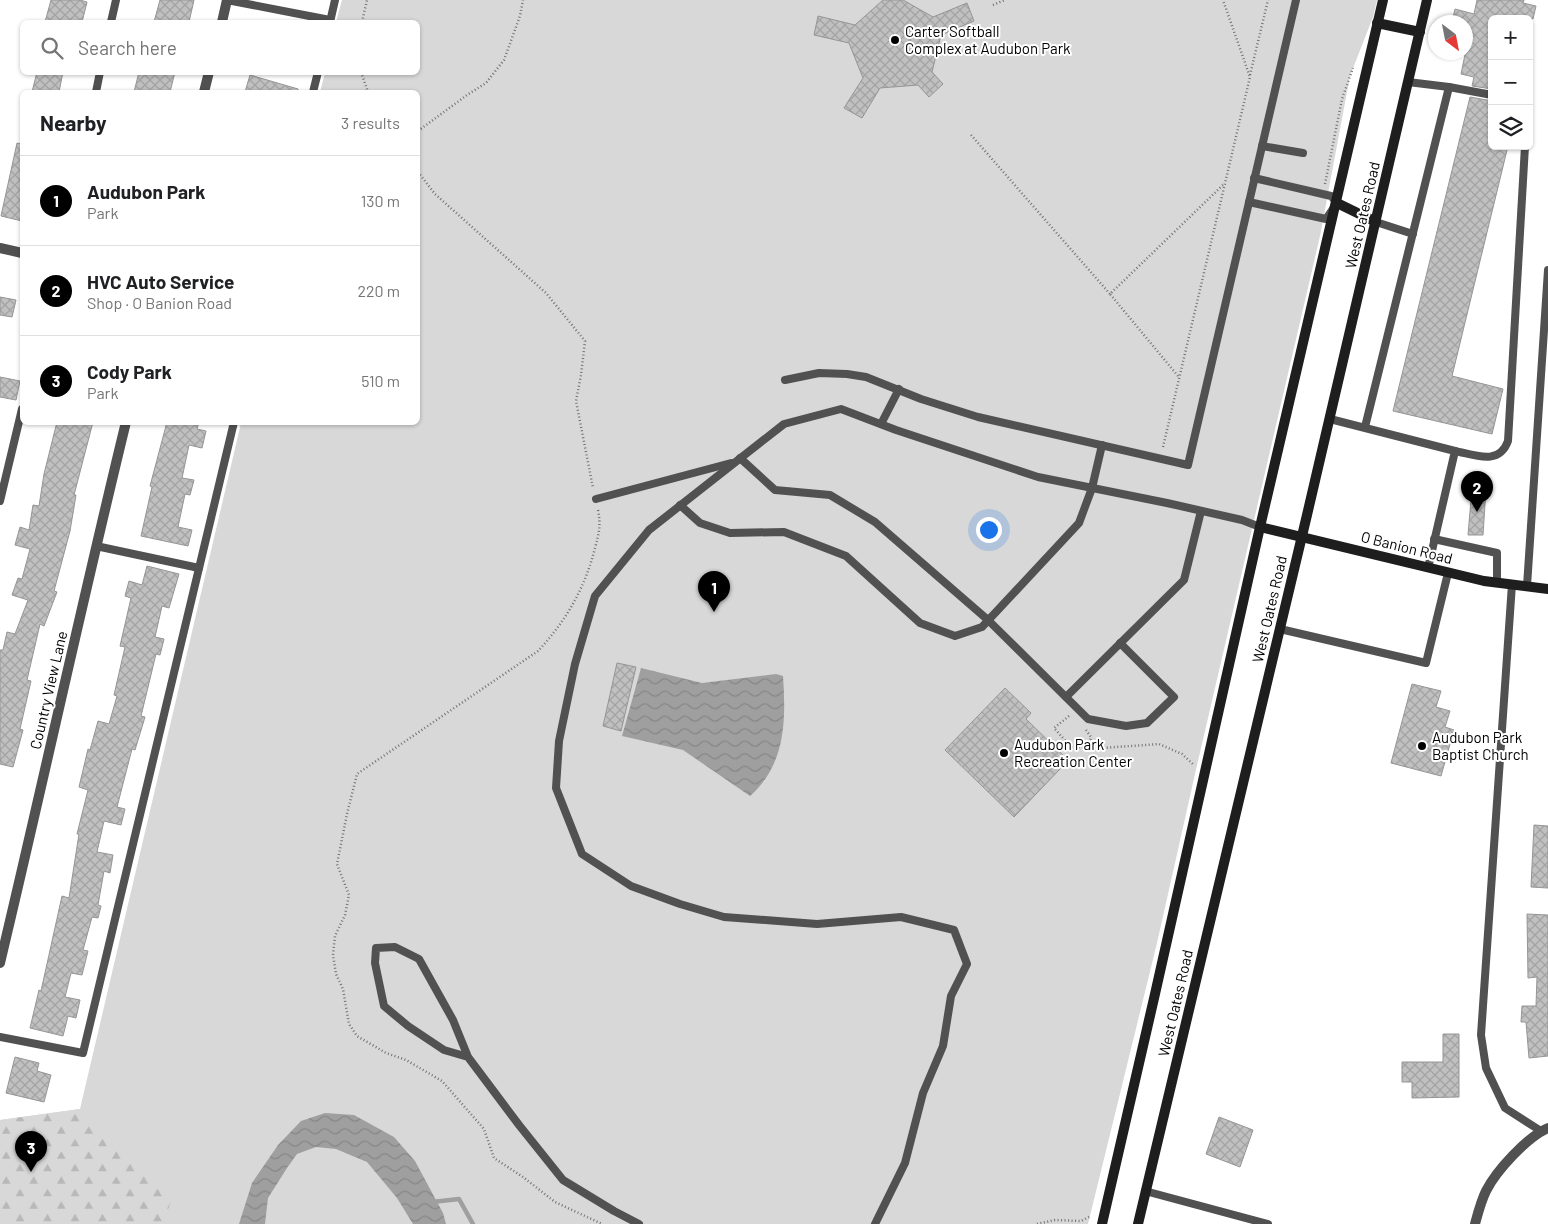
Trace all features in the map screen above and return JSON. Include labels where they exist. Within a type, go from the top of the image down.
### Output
[{"type":"main road","name":"West Oates Road","points":[[1103,1224],[1260,527],[1383,0]]},
{"type":"main road","name":"West Oates Road","points":[[1138,1224],[1330,419],[1427,0]]},
{"type":"main road","points":[[1377,23],[1420,32]]},
{"type":"main road","points":[[1337,203],[1376,222]]},
{"type":"main road","name":"O Banion Road","points":[[1260,527],[1484,581],[1548,588]]},
{"type":"street","points":[[222,20],[227,0]]},
{"type":"street","points":[[204,90],[208,75]]},
{"type":"street","points":[[0,248],[20,253]]},
{"type":"street","name":"Country View Lane","points":[[0,963],[125,425]]},
{"type":"street","points":[[1475,1224],[1487,1190],[1513,1154],[1544,1130]]},
{"type":"lane","points":[[111,20],[116,0]]},
{"type":"lane","points":[[227,0],[325,20]]},
{"type":"lane","points":[[330,20],[335,0]]},
{"type":"lane","points":[[785,380],[819,373],[866,377],[921,399],[978,416],[1188,464],[1296,0]]},
{"type":"lane","points":[[96,90],[99,75]]},
{"type":"lane","points":[[314,90],[317,75]]},
{"type":"lane","points":[[1408,82],[1488,94]]},
{"type":"lane","points":[[1365,428],[1449,87]]},
{"type":"lane","points":[[1262,146],[1303,153]]},
{"type":"lane","points":[[1330,419],[1488,458],[1503,451],[1508,441],[1525,150]]},
{"type":"lane","points":[[1249,202],[1326,219],[1337,203],[1331,196],[1254,178]]},
{"type":"lane","points":[[1376,222],[1413,234]]},
{"type":"lane","points":[[1527,586],[1548,270]]},
{"type":"lane","points":[[880,424],[899,389]]},
{"type":"lane","points":[[875,1224],[905,1163],[923,1094],[943,1046],[951,996],[966,964],[954,930],[901,917],[817,924],[724,918],[630,886],[582,854],[556,788],[559,741],[575,664],[595,596],[649,530],[784,424],[842,409],[880,424],[1038,477],[1242,520],[1260,527]]},
{"type":"lane","points":[[0,501],[20,417]]},
{"type":"lane","points":[[0,1036],[83,1052],[233,425]]},
{"type":"lane","points":[[680,505],[700,523],[730,533],[784,532],[846,556],[920,623],[955,636],[982,627],[1079,522],[1092,488],[1102,445]]},
{"type":"lane","points":[[1428,568],[1455,451]]},
{"type":"lane","points":[[596,499],[738,460]]},
{"type":"lane","points":[[738,460],[775,490],[830,495],[875,522],[988,620],[1088,719],[1126,726],[1147,723],[1174,696],[1120,643]]},
{"type":"lane","points":[[1066,697],[1184,580],[1202,511]]},
{"type":"lane","points":[[1434,540],[1497,553],[1497,583]]},
{"type":"lane","points":[[96,546],[199,568]]},
{"type":"lane","points":[[1280,629],[1426,663],[1448,573]]},
{"type":"lane","points":[[1512,584],[1481,1035],[1486,1068],[1505,1108],[1544,1130]]},
{"type":"lane","points":[[468,1057],[444,1050],[408,1026],[384,1006],[375,963],[376,948],[395,947],[419,959],[453,1020],[468,1057],[563,1180],[614,1211],[640,1224]]},
{"type":"lane","points":[[1145,1191],[1268,1224]]},
{"type":"path","points":[[362,20],[367,0]]},
{"type":"path","points":[[420,130],[486,83],[504,60],[520,16],[523,0]]},
{"type":"path","points":[[993,5],[1005,0]]},
{"type":"path","points":[[1223,0],[1250,77]]},
{"type":"path","points":[[1163,447],[1268,0]]},
{"type":"path","points":[[362,75],[367,90]]},
{"type":"path","points":[[971,136],[1110,294],[1179,376]]},
{"type":"path","points":[[420,175],[435,194],[546,293],[586,342],[576,400],[601,524],[586,579],[567,616],[555,633],[538,651],[357,774],[337,864],[349,895],[345,915],[335,936],[333,955],[336,974],[344,989],[348,1024],[357,1036],[386,1053],[406,1060],[442,1081],[484,1130],[494,1158],[523,1177],[555,1202],[602,1224]]},
{"type":"path","points":[[1110,294],[1225,183]]},
{"type":"path","points":[[1073,712],[1054,728],[1071,747],[1102,748],[1159,744],[1182,754],[1197,768]]},
{"type":"path","points":[[1082,725],[1091,737],[1089,747]]},
{"type":"path","points":[[1037,1224],[1055,1220],[1081,1221],[1092,1216]]},
{"type":"green space","points":[[342,0],[1377,0],[1373,17],[1350,76],[1320,236],[1157,943],[1088,1224],[0,1224],[0,1120],[80,1109],[241,425],[420,425],[420,90],[321,90],[324,75],[420,75],[420,20],[337,20]]},
{"type":"green space","points":[[80,1109],[173,1196],[163,1224],[0,1224],[0,1120]]},
{"type":"water","points":[[641,668],[702,683],[776,674],[783,676],[783,725],[777,756],[771,770],[750,796],[683,750],[622,736]]},
{"type":"water","points":[[325,1113],[354,1115],[394,1137],[415,1161],[443,1213],[446,1224],[413,1224],[397,1198],[367,1162],[336,1149],[316,1147],[297,1154],[287,1168],[268,1198],[265,1224],[239,1224],[252,1183],[278,1145],[301,1121]]},
{"type":"building","points":[[51,0],[80,0],[87,2],[82,20],[46,20]]},
{"type":"building","points":[[160,0],[194,0],[189,20],[155,20]]},
{"type":"building","points":[[883,0],[903,0],[933,17],[967,3],[974,21],[941,35],[932,72],[943,84],[929,97],[918,85],[880,88],[862,118],[844,108],[863,78],[849,43],[814,35],[818,16],[855,25]]},
{"type":"building","points":[[1477,0],[1524,0],[1523,3],[1536,6],[1533,19],[1533,15],[1488,15],[1488,88],[1472,86],[1474,77],[1461,74],[1464,60],[1473,60],[1473,15],[1454,15],[1455,9],[1474,14]]},
{"type":"building","points":[[36,75],[62,75],[59,90],[32,90]]},
{"type":"building","points":[[138,75],[174,75],[170,90],[134,90]]},
{"type":"building","points":[[250,75],[298,89],[298,90],[246,90]]},
{"type":"building","points":[[1470,97],[1488,100],[1488,150],[1507,150],[1452,376],[1503,389],[1492,434],[1393,411]]},
{"type":"building","points":[[17,143],[20,144],[20,221],[1,216]]},
{"type":"building","points":[[0,297],[16,300],[12,317],[0,315]]},
{"type":"building","points":[[0,377],[20,381],[16,400],[0,397]]},
{"type":"building","points":[[56,425],[92,425],[74,495],[76,495],[70,531],[54,591],[57,592],[44,626],[40,624],[27,680],[31,681],[20,729],[23,730],[13,767],[0,764],[0,650],[3,650],[7,632],[15,634],[28,600],[12,595],[18,578],[22,579],[30,549],[15,545],[20,527],[29,530],[33,505],[39,506],[44,474]]},
{"type":"building","points":[[166,425],[198,425],[197,429],[206,431],[202,448],[189,445],[182,478],[194,480],[190,495],[185,494],[178,527],[192,530],[188,546],[141,536],[152,487],[150,486]]},
{"type":"building","points":[[1472,488],[1486,489],[1483,535],[1468,535]]},
{"type":"building","points":[[147,566],[179,574],[169,608],[162,606],[155,637],[164,639],[160,655],[156,654],[141,716],[145,717],[135,750],[132,749],[117,807],[125,809],[121,825],[104,821],[97,852],[113,855],[110,873],[104,871],[98,905],[101,906],[98,918],[92,917],[83,950],[88,951],[82,975],[71,973],[65,997],[80,1000],[76,1018],[68,1016],[63,1036],[30,1028],[39,990],[41,991],[62,896],[69,898],[79,834],[77,834],[88,790],[79,787],[88,749],[90,750],[98,721],[109,724],[117,696],[114,695],[125,647],[120,646],[131,598],[125,596],[129,581],[142,585]]},
{"type":"building","points":[[617,663],[636,667],[621,731],[603,726]]},
{"type":"building","name":"Audubon Park Baptist Church","points":[[1412,684],[1441,691],[1436,707],[1450,711],[1445,727],[1454,730],[1441,776],[1391,763]]},
{"type":"building","name":"Audubon Park Recreation Center","points":[[1005,688],[1031,713],[1026,719],[1063,755],[1055,763],[1061,768],[1014,817],[945,750]]},
{"type":"building","points":[[1534,825],[1548,826],[1548,888],[1531,887]]},
{"type":"building","points":[[1527,914],[1548,915],[1548,1056],[1529,1058],[1526,1022],[1521,1022],[1522,1006],[1536,1006],[1537,977],[1528,978]]},
{"type":"building","points":[[1443,1034],[1459,1034],[1459,1097],[1412,1098],[1412,1082],[1402,1082],[1402,1062],[1443,1062]]},
{"type":"building","points":[[15,1057],[39,1063],[37,1071],[51,1075],[44,1102],[6,1093]]},
{"type":"building","points":[[1219,1117],[1253,1130],[1240,1167],[1206,1154]]},
{"type":"waterway","points":[[432,1202],[459,1199],[473,1224]]},
{"type":"place","name":"Carter Softball Complex at Audubon Park","points":[[895,40]]},
{"type":"place","name":"HVC Auto Service","points":[[1477,512]]},
{"type":"place","name":"Audubon Park","points":[[714,612]]},
{"type":"place","name":"Audubon Park Baptist Church","points":[[1422,746]]},
{"type":"place","name":"Audubon Park Recreation Center","points":[[1004,753]]},
{"type":"place","name":"Cody Park","points":[[31,1172]]}]
